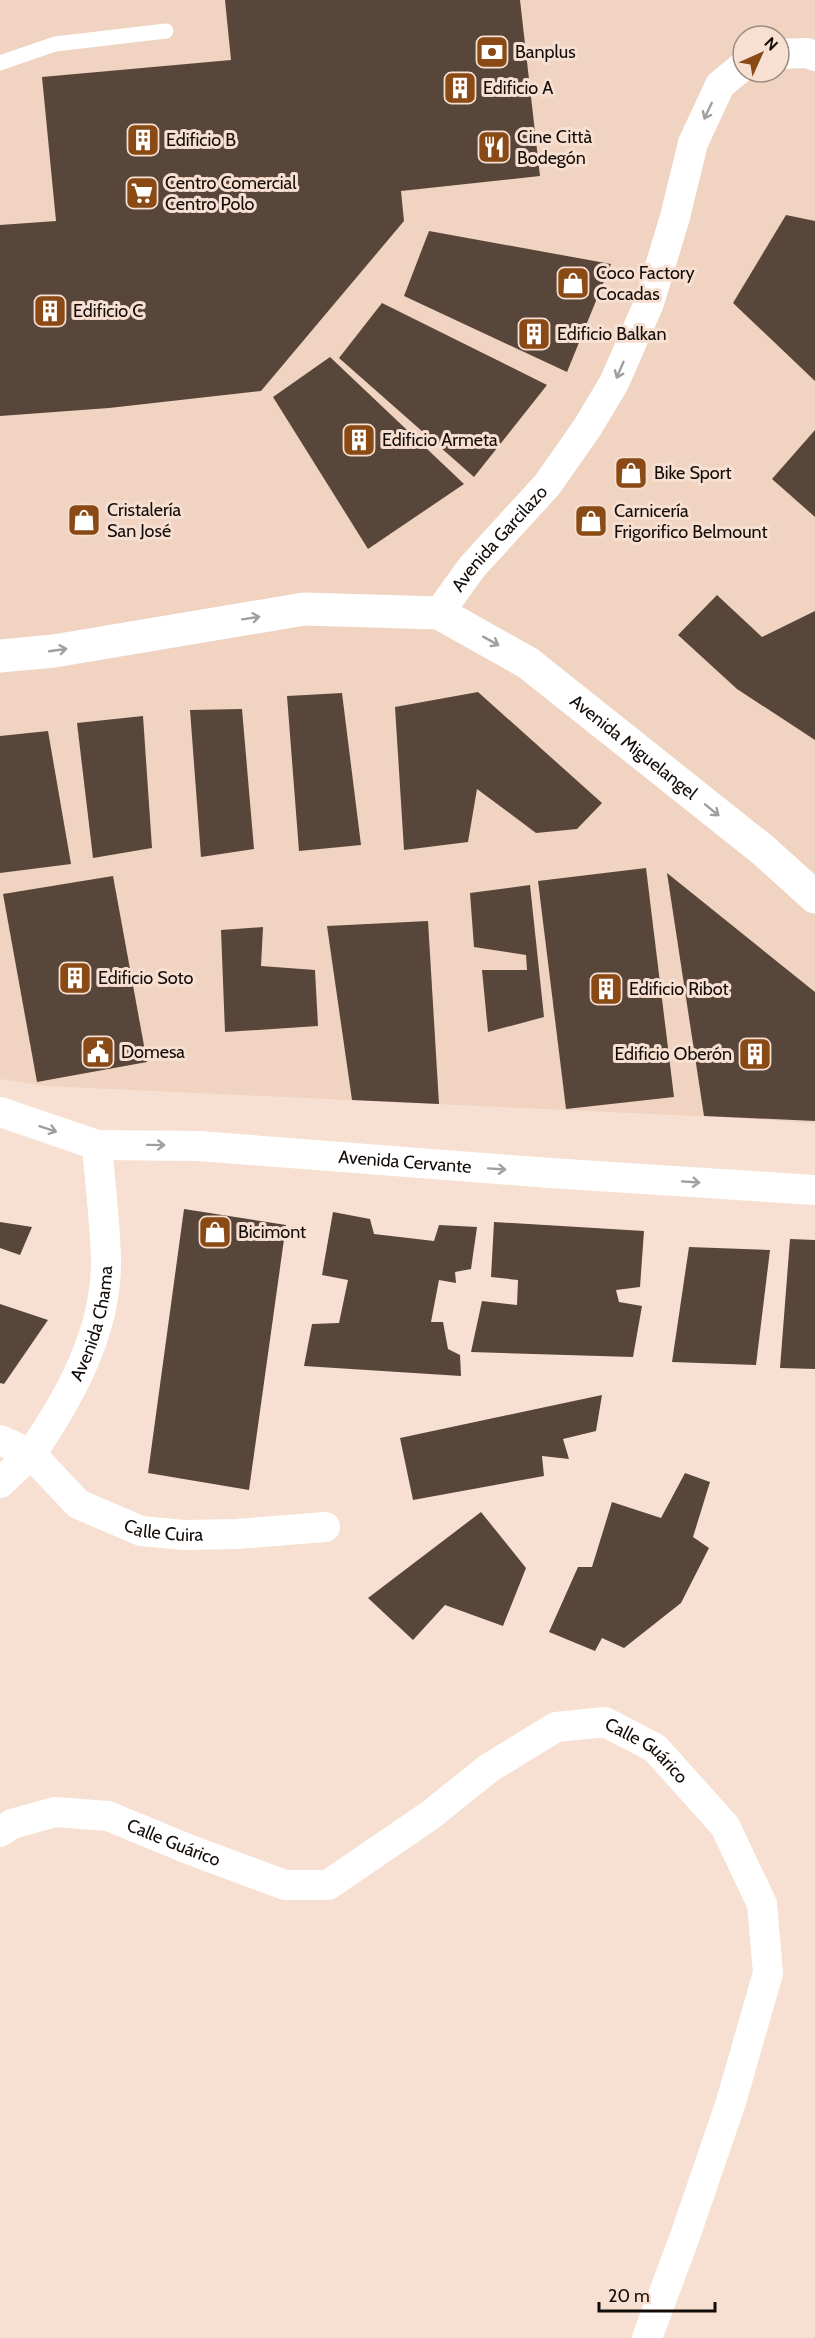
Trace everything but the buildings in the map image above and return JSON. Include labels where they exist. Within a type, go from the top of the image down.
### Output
[{"type":"street","points":[[791,54],[807,53],[815,56]]},
{"type":"street","name":"Avenida Garcilazo","points":[[439,613],[472,567],[547,485],[588,428],[614,383],[649,303],[675,217],[693,143],[720,85],[731,76]]},
{"type":"street","points":[[0,656],[54,651],[304,609],[439,613]]},
{"type":"street","name":"Avenida Miguelangel","points":[[439,613],[528,663],[763,850],[815,897]]},
{"type":"street","name":"Avenida Cervante","points":[[0,1112],[97,1145],[199,1146],[550,1173],[815,1190]]},
{"type":"street","name":"Avenida Chama","points":[[31,1454],[81,1370],[99,1319],[106,1261],[97,1145]]},
{"type":"street","points":[[0,1440],[31,1454],[0,1483]]},
{"type":"street","name":"Calle Cuira","points":[[31,1454],[78,1504],[141,1531],[184,1535],[237,1534],[325,1527]]},
{"type":"street","name":"Calle Guárico","points":[[0,1832],[12,1824],[55,1812],[108,1816],[285,1885],[328,1885],[429,1816],[489,1768],[556,1727],[605,1722],[655,1748],[726,1826],[762,1904],[768,1973],[731,2102],[684,2240],[647,2338]]},
{"type":"lane","points":[[0,63],[55,44],[166,31]]},
{"type":"shaded area","points":[[0,0],[815,0],[815,1124],[759,1119],[47,1086],[0,1079]]},
{"type":"place","name":"Banplus","points":[[492,52]]},
{"type":"place","name":"Edificio A","points":[[460,88]]},
{"type":"place","name":"Edificio B","points":[[143,140]]},
{"type":"place","name":"Cine Città Bodegón","points":[[494,147]]},
{"type":"place","name":"Centro Comercial Centro Polo","points":[[142,193]]},
{"type":"place","name":"Coco Factory Cocadas","points":[[573,283]]},
{"type":"place","name":"Edificio C","points":[[50,311]]},
{"type":"place","name":"Edificio Balkan","points":[[534,334]]},
{"type":"place","name":"Edificio Armeta","points":[[359,440]]},
{"type":"place","name":"Bike Sport","points":[[631,473]]},
{"type":"place","name":"Cristalería San José","points":[[84,520]]},
{"type":"place","name":"Carnicería Frigorifico Belmount","points":[[591,521]]},
{"type":"place","name":"Edificio Soto","points":[[75,978]]},
{"type":"place","name":"Edificio Ribot","points":[[606,989]]},
{"type":"place","name":"Domesa","points":[[98,1052]]},
{"type":"place","name":"Edificio Oberón","points":[[755,1054]]},
{"type":"place","name":"Bicimont","points":[[215,1232]]}]
